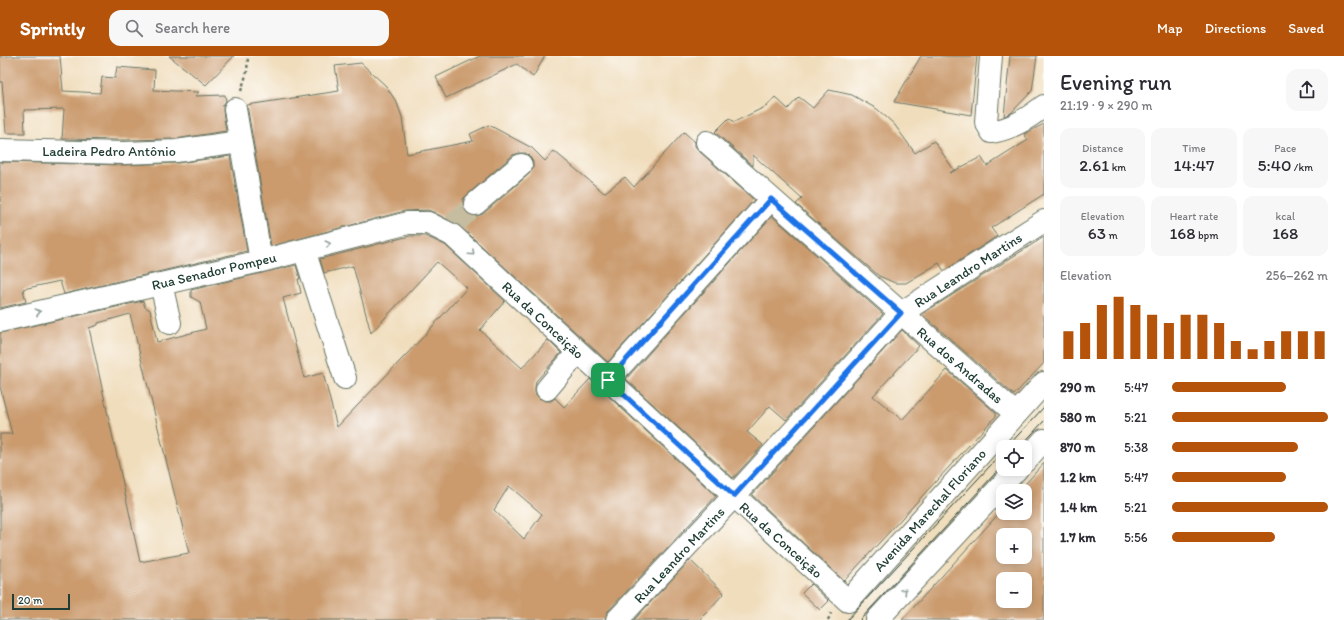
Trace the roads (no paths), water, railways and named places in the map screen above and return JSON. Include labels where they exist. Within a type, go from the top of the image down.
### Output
[{"type":"street","points":[[991,56],[986,122],[992,132],[1006,129],[1027,118],[1044,106]]},
{"type":"street","points":[[236,109],[240,142],[261,261]]},
{"type":"street","name":"Ladeira Pedro Antônio","points":[[0,150],[124,153],[176,151],[240,142]]},
{"type":"street","name":"Rua dos Andradas","points":[[707,142],[1016,414]]},
{"type":"street","points":[[475,204],[521,165]]},
{"type":"street","points":[[608,380],[771,199]]},
{"type":"street","name":"Rua Leandro Martins","points":[[616,620],[734,496],[901,313],[1044,221]]},
{"type":"street","name":"Rua Senador Pompeu","points":[[0,321],[261,261],[408,223],[442,227]]},
{"type":"street","name":"Rua da Conceição","points":[[442,227],[848,601]]},
{"type":"street","points":[[304,250],[345,378]]},
{"type":"street","points":[[161,284],[170,323]]},
{"type":"street","points":[[547,389],[578,352]]},
{"type":"street","name":"Avenida Marechal Floriano","points":[[848,601],[1044,383]]},
{"type":"street","points":[[1032,453],[1044,440]]},
{"type":"street","points":[[877,620],[1011,476]]},
{"type":"tunnel","points":[[453,225],[475,204]]},
{"type":"tram line","points":[[1013,440],[1044,407]]},
{"type":"tram line","points":[[1026,440],[1044,421]]},
{"type":"tram line","points":[[847,620],[996,460]]},
{"type":"tram line","points":[[860,620],[996,473]]}]
